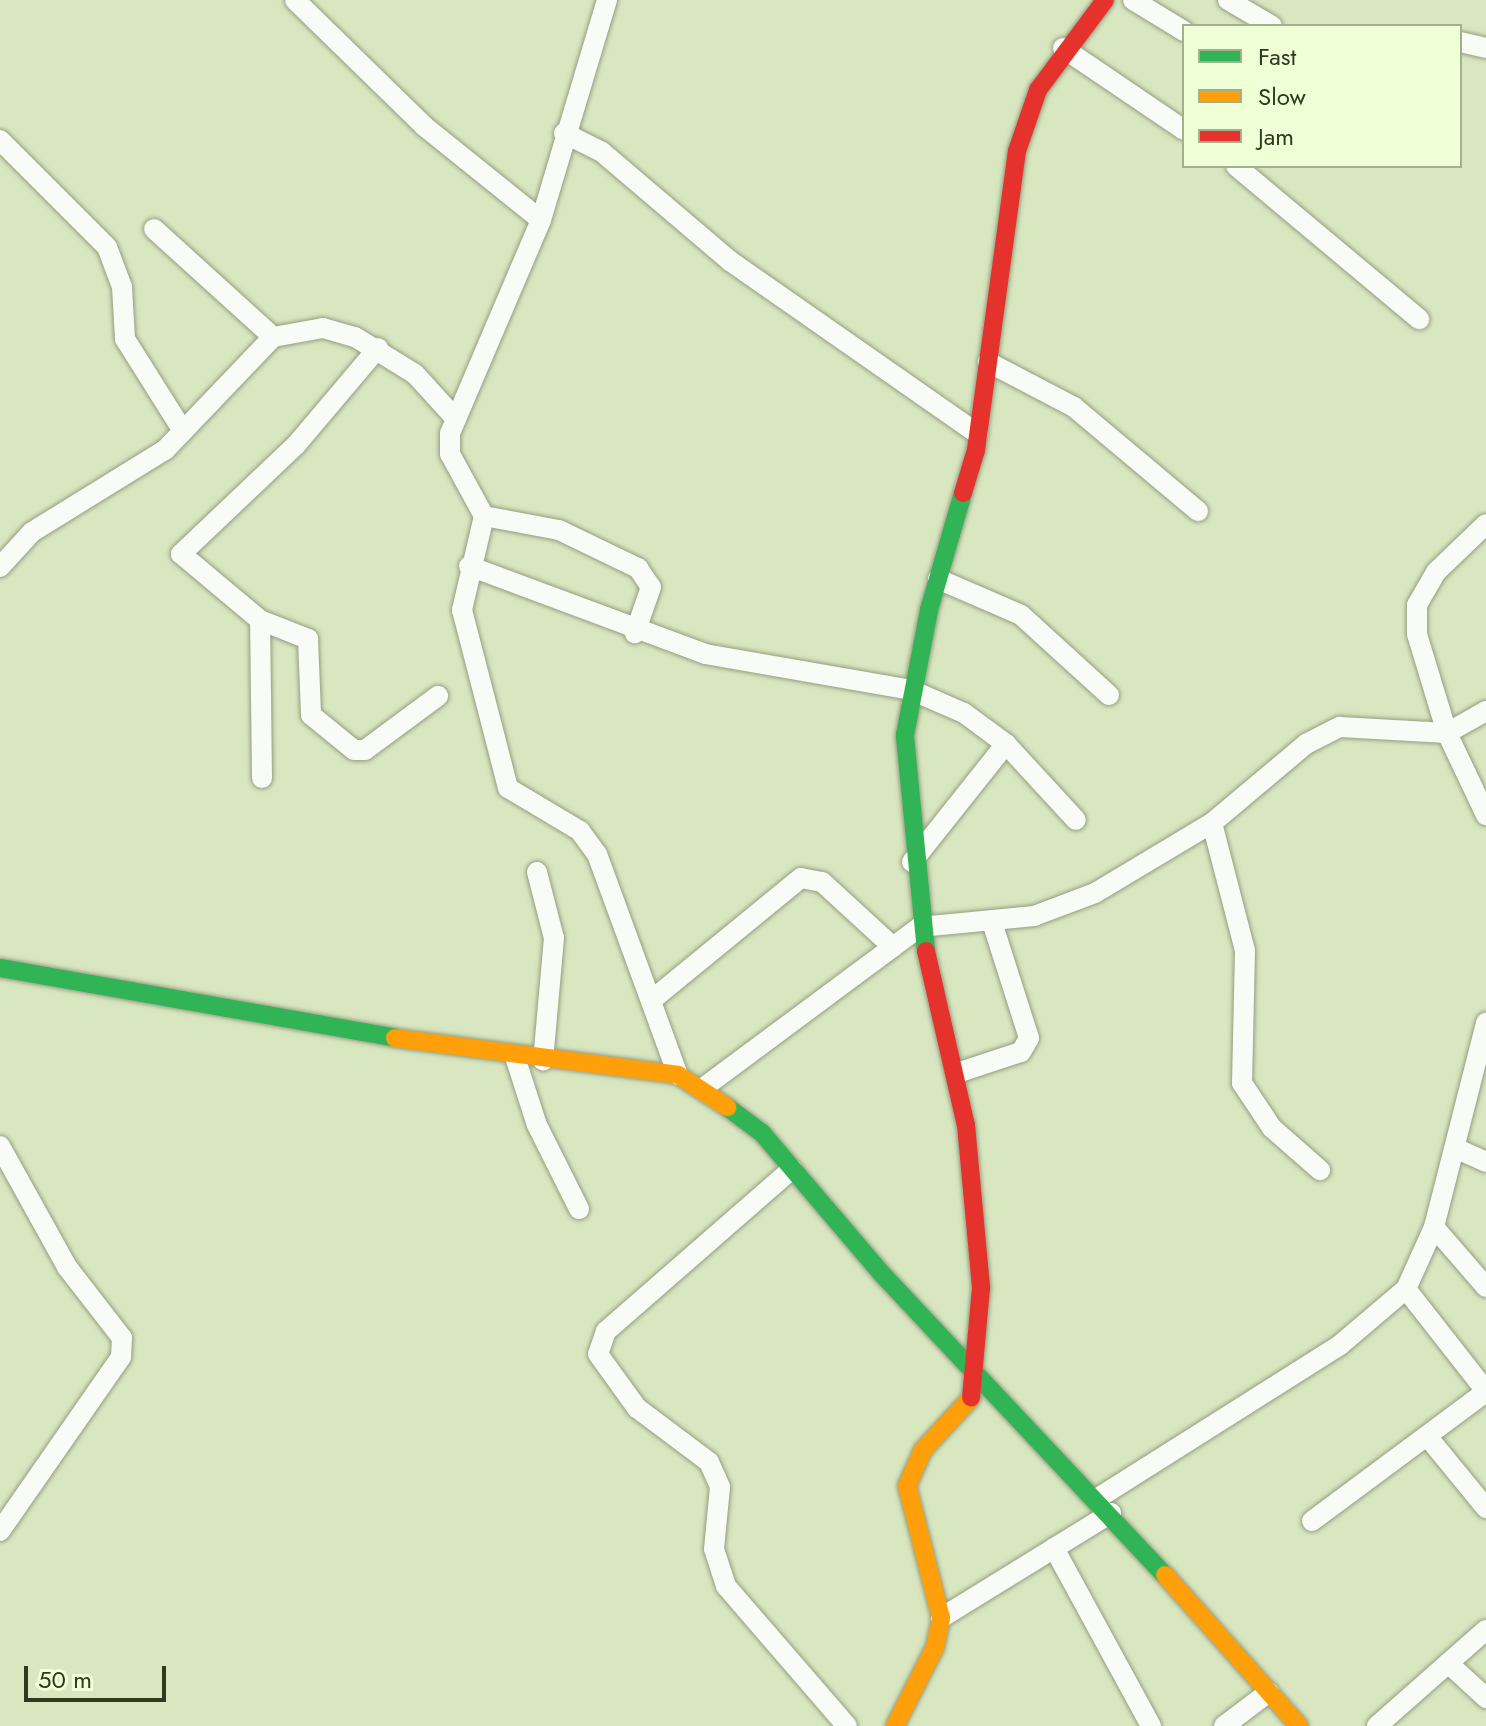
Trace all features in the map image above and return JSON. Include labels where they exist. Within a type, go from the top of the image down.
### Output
[{"type":"street","points":[[295,0],[424,126],[541,220]]},
{"type":"street","points":[[607,0],[564,133],[541,220],[456,419],[450,454],[484,516],[469,566],[462,610],[508,788],[589,842],[653,999],[678,1075]]},
{"type":"street","points":[[895,1726],[935,1647],[941,1618],[907,1486],[912,1466],[957,1419],[978,1378],[976,1209],[957,1073],[920,927],[904,783],[911,690],[978,434],[1017,151],[1063,48],[1105,0]]},
{"type":"street","points":[[1133,0],[1182,30]]},
{"type":"street","points":[[1228,0],[1269,24]]},
{"type":"street","points":[[1462,42],[1486,48]]},
{"type":"street","points":[[1063,48],[1182,129]]},
{"type":"street","points":[[564,133],[602,152],[730,261],[978,434]]},
{"type":"street","points":[[0,140],[107,247],[122,287],[125,339],[183,431]]},
{"type":"street","points":[[1238,168],[1419,319]]},
{"type":"street","points":[[154,229],[273,337]]},
{"type":"street","points":[[0,567],[32,532],[130,477],[183,431],[273,337],[323,328],[378,348],[456,419]]},
{"type":"street","points":[[378,348],[296,445],[181,554],[260,620],[308,639],[311,715],[354,750],[365,750],[438,696]]},
{"type":"street","points":[[988,362],[1074,407],[1198,511]]},
{"type":"street","points":[[484,516],[559,530],[638,568],[651,587],[635,633]]},
{"type":"street","points":[[1486,524],[1436,572],[1417,605],[1417,634],[1447,733],[1486,813]]},
{"type":"street","points":[[469,566],[635,633],[705,654],[911,690],[964,713],[1006,744],[1076,820]]},
{"type":"street","points":[[938,579],[1021,615],[1109,695]]},
{"type":"street","points":[[260,620],[262,778]]},
{"type":"street","points":[[703,1088],[920,927],[992,922],[1095,893],[1212,823],[1306,744],[1340,727],[1447,733],[1486,711]]},
{"type":"street","points":[[912,862],[1006,744]]},
{"type":"street","points":[[1212,823],[1245,951],[1242,1083],[1272,1128],[1320,1170]]},
{"type":"street","points":[[537,872],[554,938],[543,1061]]},
{"type":"street","points":[[653,999],[801,878],[822,882],[893,947]]},
{"type":"street","points":[[957,1073],[1021,1052],[1029,1038],[992,922]]},
{"type":"street","points":[[0,968],[515,1057],[678,1075],[703,1088],[762,1133],[978,1378],[1105,1506],[1299,1726]]},
{"type":"street","points":[[941,1618],[1054,1548],[1105,1506],[1340,1345],[1406,1289],[1434,1227],[1486,1023]]},
{"type":"street","points":[[515,1057],[537,1125],[579,1209]]},
{"type":"street","points":[[0,1146],[67,1267],[122,1338],[121,1357],[0,1531]]},
{"type":"street","points":[[1455,1148],[1486,1162]]},
{"type":"street","points":[[792,1169],[606,1331],[598,1354],[637,1408],[709,1462],[720,1487],[714,1549],[726,1586],[847,1726]]},
{"type":"street","points":[[1434,1227],[1486,1287]]},
{"type":"street","points":[[1312,1521],[1486,1392],[1406,1289]]},
{"type":"street","points":[[1427,1436],[1486,1508]]},
{"type":"street","points":[[1054,1548],[1151,1726]]},
{"type":"street","points":[[1377,1726],[1486,1630]]},
{"type":"street","points":[[1448,1663],[1486,1698]]},
{"type":"street","points":[[1224,1726],[1269,1692]]},
{"type":"traffic: fast","points":[[926,951],[905,735],[929,610],[963,493]]},
{"type":"traffic: fast","points":[[0,968],[395,1038]]},
{"type":"traffic: fast","points":[[727,1107],[762,1133],[882,1274],[1165,1575]]},
{"type":"traffic: slow","points":[[395,1038],[678,1075],[727,1107]]},
{"type":"traffic: slow","points":[[895,1726],[935,1647],[941,1618],[907,1486],[923,1450],[971,1398]]},
{"type":"traffic: slow","points":[[1165,1575],[1299,1726]]},
{"type":"traffic: jam","points":[[963,493],[976,450],[1017,151],[1038,90],[1105,0]]},
{"type":"traffic: jam","points":[[926,951],[966,1125],[981,1288],[971,1398]]}]
